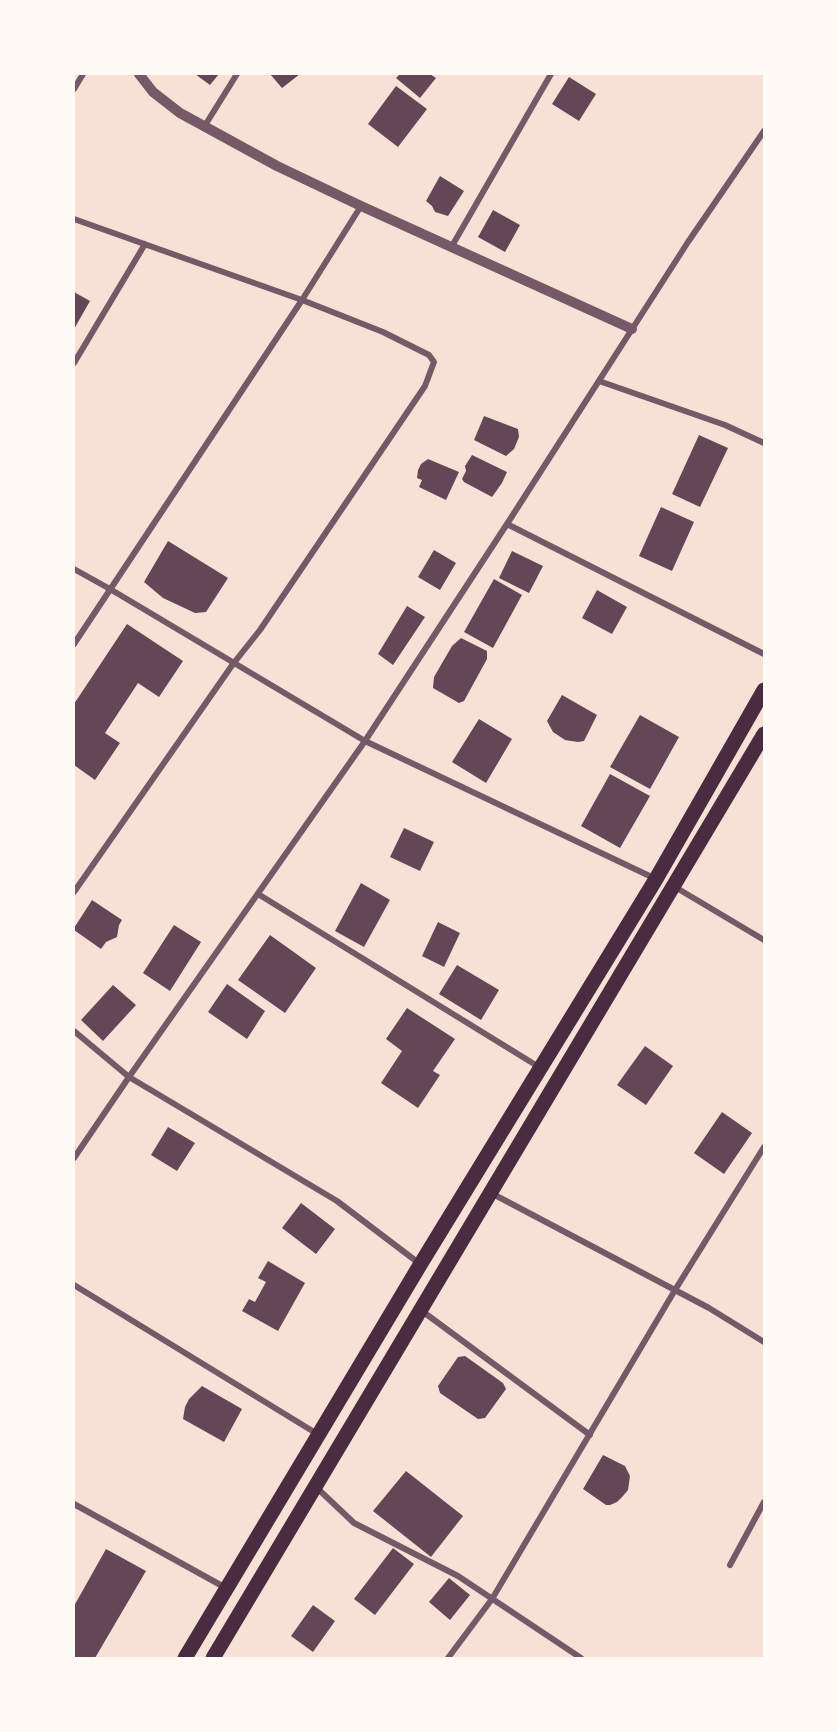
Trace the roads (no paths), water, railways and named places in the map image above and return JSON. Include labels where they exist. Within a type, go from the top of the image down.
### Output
[{"type":"highway","points":[[185,1659],[420,1265],[656,879],[765,690]]},
{"type":"highway","points":[[213,1659],[765,734]]},
{"type":"street","points":[[74,89],[83,74]]},
{"type":"street","points":[[139,74],[153,92],[180,113],[277,166],[632,329]]},
{"type":"street","points":[[204,128],[237,74]]},
{"type":"street","points":[[452,246],[551,74]]},
{"type":"street","points":[[74,1158],[365,741],[688,242],[765,131]]},
{"type":"street","points":[[74,644],[302,300],[361,206]]},
{"type":"street","points":[[74,219],[302,300],[392,336],[429,355],[434,362],[425,386],[260,630],[233,664],[74,892]]},
{"type":"street","points":[[74,363],[145,244]]},
{"type":"street","points":[[599,381],[725,425],[765,443]]},
{"type":"street","points":[[507,524],[765,654]]},
{"type":"street","points":[[74,569],[365,741],[656,879]]},
{"type":"street","points":[[674,886],[765,940]]},
{"type":"street","points":[[258,894],[540,1068]]},
{"type":"street","points":[[74,1031],[129,1077],[337,1201],[420,1265]]},
{"type":"street","points":[[448,1659],[492,1599],[675,1290],[765,1147]]},
{"type":"street","points":[[491,1193],[709,1308],[765,1342]]},
{"type":"street","points":[[74,1285],[319,1435]]},
{"type":"street","points":[[421,1310],[590,1434]]},
{"type":"street","points":[[316,1486],[354,1523],[458,1576],[581,1659]]},
{"type":"street","points":[[730,1565],[765,1502]]},
{"type":"street","points":[[74,1504],[227,1588]]}]
